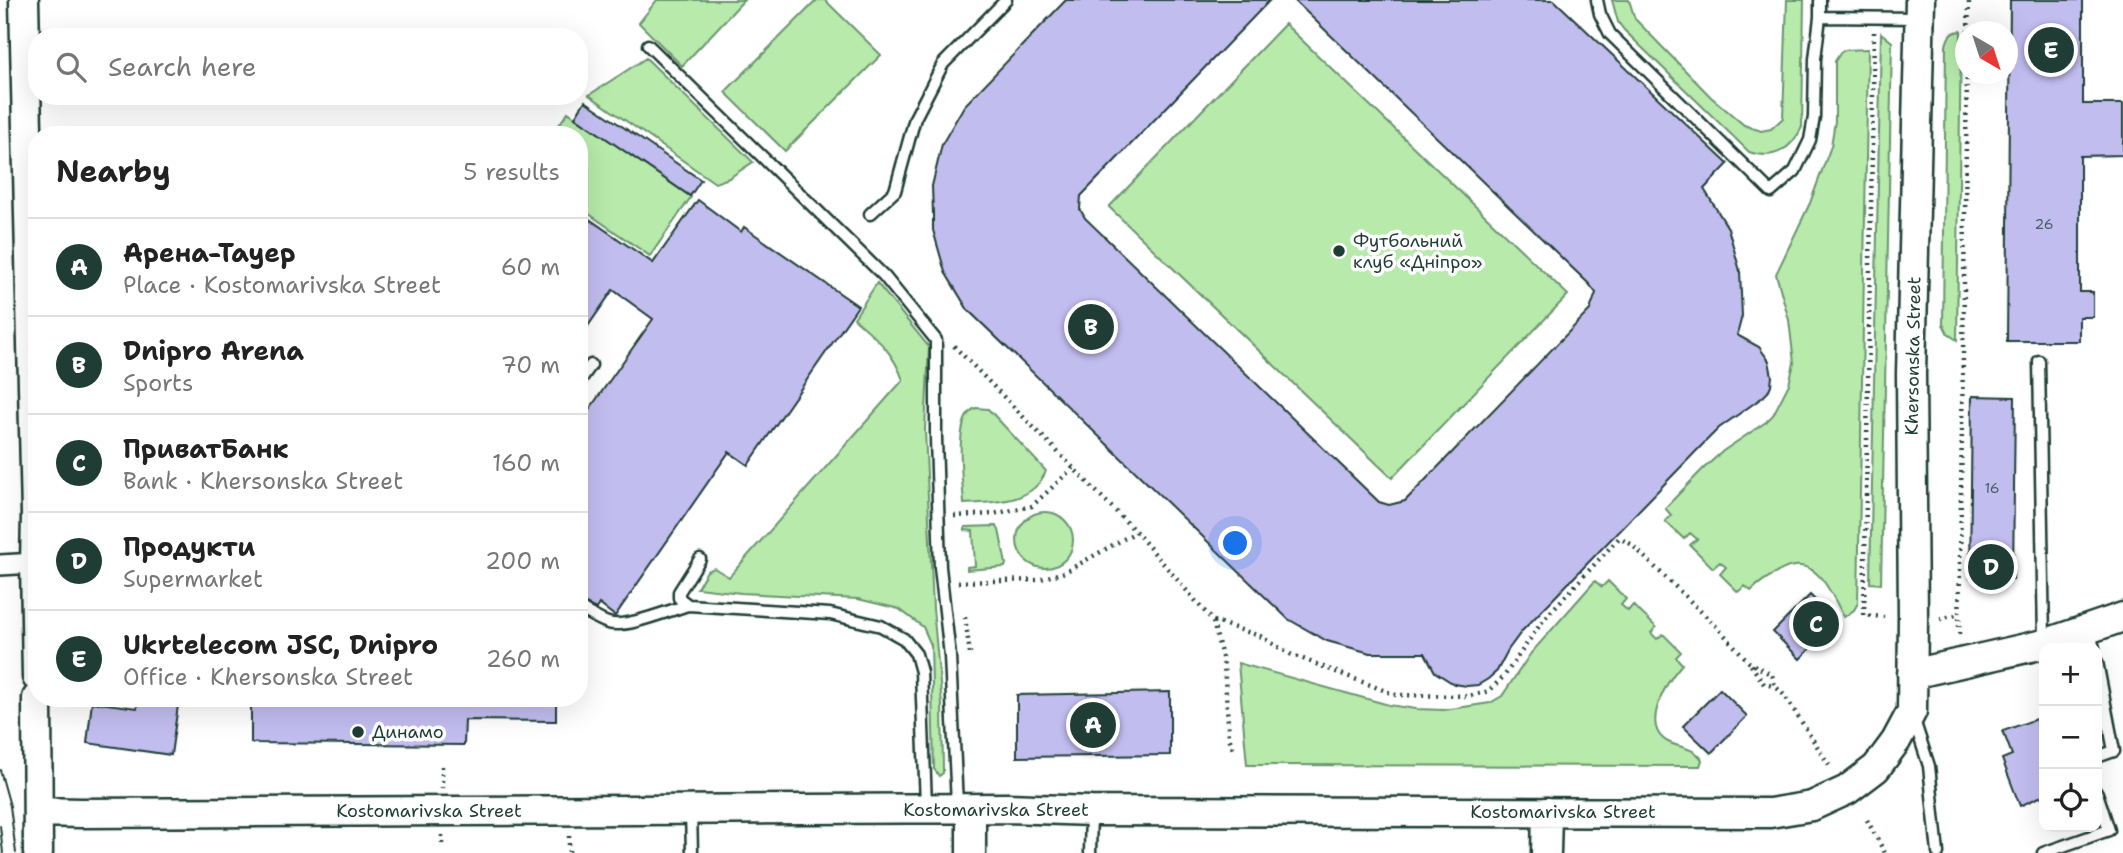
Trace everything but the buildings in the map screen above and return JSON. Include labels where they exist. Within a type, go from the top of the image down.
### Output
[{"type":"street","points":[[24,0],[28,171]]},
{"type":"street","name":"Khersonska Street","points":[[1912,711],[1911,374],[1920,9]]},
{"type":"street","points":[[0,565],[28,563]]},
{"type":"street","points":[[2054,643],[2092,639],[2123,617]]},
{"type":"street","points":[[1912,674],[2039,645]]},
{"type":"street","points":[[37,707],[38,853]]},
{"type":"street","name":"Kostomarivska Street","points":[[38,812],[964,809],[1770,813],[1812,806],[1847,790],[1875,768],[1896,741],[1912,711]]},
{"type":"street","points":[[964,809],[971,853]]},
{"type":"street","points":[[1546,853],[1547,812]]},
{"type":"lane","points":[[870,214],[895,191],[915,118],[943,64],[1006,0]]},
{"type":"lane","points":[[1597,0],[1600,15],[1610,34],[1771,191],[1795,171],[1810,140],[1814,117],[1820,0]]},
{"type":"lane","points":[[1820,17],[1875,17],[1920,9]]},
{"type":"lane","points":[[648,45],[884,276],[936,340],[940,567],[964,809]]},
{"type":"lane","points":[[2039,361],[2044,643]]},
{"type":"lane","points":[[588,369],[591,365]]},
{"type":"lane","points":[[688,605],[679,598],[680,592],[700,559]]},
{"type":"lane","points":[[588,613],[617,625],[688,605],[830,614],[881,626],[904,639],[916,654],[921,672],[926,809]]},
{"type":"lane","points":[[2102,687],[2115,751],[2102,755]]},
{"type":"lane","points":[[1912,711],[1928,766],[1938,853]]},
{"type":"lane","points":[[2043,853],[2109,830],[2102,808]]},
{"type":"lane","points":[[691,810],[692,853]]},
{"type":"lane","points":[[1090,853],[1091,810]]},
{"type":"path","points":[[1968,21],[1969,0]]},
{"type":"path","points":[[1875,17],[1864,615],[1884,617]]},
{"type":"path","points":[[1959,634],[1967,84]]},
{"type":"path","points":[[950,356],[950,342],[1136,532],[1213,621],[1224,664],[1230,737],[1234,752]]},
{"type":"path","points":[[954,529],[954,516],[993,514],[1032,506],[1073,468]]},
{"type":"path","points":[[960,593],[957,582],[1037,580],[1065,572],[1136,532]]},
{"type":"path","points":[[1213,621],[1260,636],[1290,654],[1396,695],[1469,696],[1489,691],[1505,674],[1544,619],[1619,538],[1631,544],[1749,662],[1763,684],[1775,686],[1785,695],[1831,768]]},
{"type":"path","points":[[1940,619],[1960,614]]},
{"type":"path","points":[[965,615],[970,656]]},
{"type":"path","points":[[1749,662],[1772,675],[1775,686]]},
{"type":"path","points":[[1867,820],[1885,853]]},
{"type":"green space","points":[[657,0],[744,0],[682,66],[639,23]]},
{"type":"green space","points":[[817,0],[825,0],[881,55],[785,151],[725,92]]},
{"type":"green space","points":[[1612,0],[1629,0],[1635,19],[1711,97],[1744,125],[1761,131],[1771,129],[1783,118],[1787,0],[1804,0],[1802,127],[1798,135],[1787,147],[1774,154],[1749,152],[1624,30],[1618,22]]},
{"type":"green space","name":"Футбольний клуб «Дніпро»","points":[[1285,24],[1568,295],[1392,478],[1109,207]]},
{"type":"green space","points":[[1955,32],[1955,84],[1960,84],[1957,340],[1948,334],[1943,324],[1946,46]]},
{"type":"green space","points":[[1881,33],[1892,42],[1881,584],[1870,583]]},
{"type":"green space","points":[[1868,49],[1858,603],[1854,610],[1844,617],[1819,576],[1802,566],[1778,572],[1751,591],[1745,586],[1738,592],[1720,574],[1726,567],[1720,562],[1713,568],[1690,545],[1697,539],[1690,533],[1684,539],[1665,521],[1671,515],[1665,508],[1723,451],[1773,415],[1789,384],[1794,363],[1789,320],[1776,274],[1810,203],[1831,146],[1835,121],[1835,61],[1845,50]]},
{"type":"green space","points":[[646,58],[753,162],[729,178],[715,183],[589,95]]},
{"type":"green space","points":[[568,112],[691,197],[650,256],[588,213],[588,126],[558,126]]},
{"type":"green space","points":[[877,283],[929,347],[925,430],[933,608],[942,705],[943,773],[939,776],[934,769],[931,645],[923,627],[899,609],[858,599],[697,588],[707,571],[714,568],[729,577],[903,380],[889,353],[854,318]]},
{"type":"green space","points":[[976,408],[988,409],[1046,471],[1032,490],[1011,499],[964,504],[961,436],[964,423]]},
{"type":"green space","points":[[1045,512],[1056,514],[1065,520],[1071,529],[1071,551],[1065,560],[1056,566],[1045,568],[1034,566],[1025,560],[1019,551],[1017,540],[1019,529],[1025,520],[1034,514]]},
{"type":"green space","points":[[996,526],[1005,567],[967,570],[967,567],[975,566],[973,531],[965,530],[965,527]]},
{"type":"green space","points":[[1595,581],[1602,587],[1608,581],[1626,599],[1621,605],[1628,611],[1633,605],[1656,627],[1651,633],[1657,639],[1663,634],[1681,652],[1676,657],[1682,664],[1669,681],[1658,703],[1656,725],[1660,735],[1668,742],[1699,756],[1702,760],[1700,766],[1247,765],[1238,663],[1389,705],[1444,710],[1490,703],[1502,696],[1531,653]]},
{"type":"tram line","points":[[0,770],[10,806],[16,853]]},
{"type":"tram line","points":[[0,826],[3,853]]},
{"type":"place","name":"Ukrtelecom JSC, Dnipro","points":[[2051,50]]},
{"type":"place","name":"Футбольний клуб «Дніпро»","points":[[1339,251]]},
{"type":"place","name":"Dnipro Arena","points":[[1091,327]]},
{"type":"place","name":"Продукти","points":[[1991,567]]},
{"type":"place","name":"ПриватБанк","points":[[1816,624]]},
{"type":"place","name":"Арена-Тауер","points":[[1093,725]]},
{"type":"place","name":"Динамо","points":[[358,732]]}]
